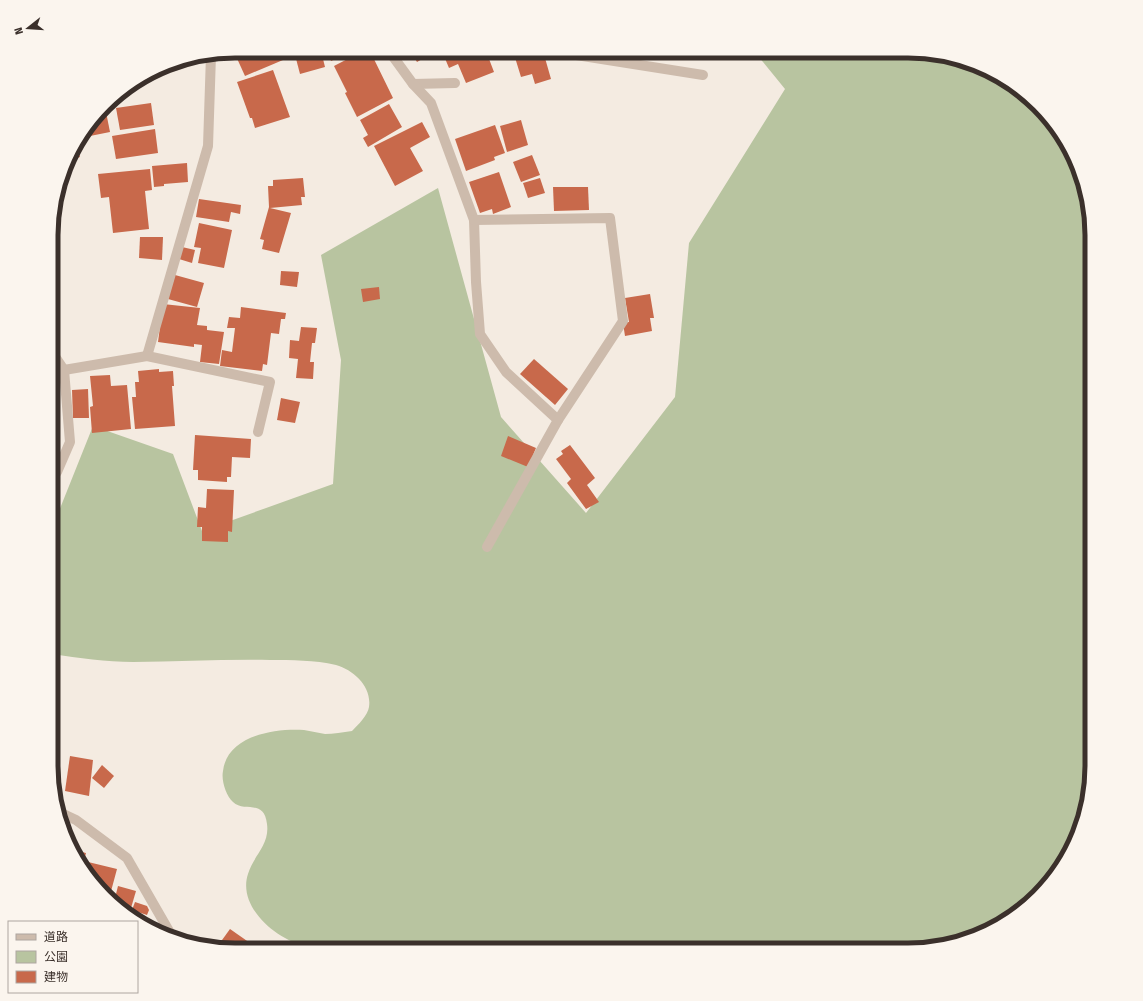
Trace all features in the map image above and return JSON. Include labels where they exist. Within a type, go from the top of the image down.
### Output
[{"type":"street","points":[[394,58],[413,84],[431,103],[474,220],[476,282],[480,334],[506,372],[558,420]]},
{"type":"street","points":[[595,58],[702,75]]},
{"type":"street","points":[[147,356],[208,146],[211,60]]},
{"type":"street","points":[[413,84],[455,83]]},
{"type":"street","points":[[474,220],[610,218],[623,320],[558,420],[488,547]]},
{"type":"street","points":[[64,370],[147,356],[270,382],[258,432]]},
{"type":"street","points":[[58,361],[64,370],[70,442],[58,470]]},
{"type":"street","points":[[65,815],[76,820],[127,858],[170,931]]},
{"type":"green space","points":[[760,58],[920,58],[943,61],[965,67],[986,76],[1025,102],[1048,127],[1061,146],[1072,167],[1082,200],[1085,223],[1085,778],[1082,801],[1076,823],[1067,844],[1041,883],[1025,899],[1006,913],[986,925],[965,934],[943,940],[920,943],[295,943],[283,937],[262,920],[254,910],[248,898],[246,886],[248,874],[264,844],[267,824],[262,811],[253,807],[237,805],[228,796],[223,779],[226,759],[242,742],[266,733],[292,730],[304,730],[325,734],[352,731],[367,713],[369,707],[368,693],[360,680],[343,667],[320,662],[295,660],[253,660],[123,662],[92,660],[58,655],[58,514],[93,426],[173,454],[202,531],[333,484],[341,360],[321,255],[438,188],[501,417],[586,513],[675,397],[689,243],[785,89]]},
{"type":"building","points":[[237,58],[282,58],[283,60],[245,76]]},
{"type":"building","points":[[296,58],[323,58],[325,67],[300,74]]},
{"type":"building","points":[[330,58],[338,58],[331,61]]},
{"type":"building","points":[[349,58],[373,58],[393,98],[357,117],[334,66]]},
{"type":"building","points":[[414,58],[424,58],[417,62]]},
{"type":"building","points":[[445,58],[489,58],[494,72],[466,83],[458,64],[449,68]]},
{"type":"building","points":[[515,58],[545,58],[551,79],[535,84],[532,74],[521,77]]},
{"type":"building","points":[[273,70],[290,117],[255,128],[237,82]]},
{"type":"building","points":[[151,103],[154,125],[120,130],[116,108]]},
{"type":"building","points":[[389,104],[402,127],[368,147],[363,138],[368,135],[360,120]]},
{"type":"building","points":[[106,114],[110,132],[88,136]]},
{"type":"building","points":[[521,120],[528,145],[507,152],[500,126]]},
{"type":"building","points":[[422,122],[430,137],[410,148],[423,171],[395,186],[374,146]]},
{"type":"building","points":[[495,125],[505,153],[494,157],[495,160],[466,171],[455,139]]},
{"type":"building","points":[[155,129],[158,153],[116,159],[112,136]]},
{"type":"building","points":[[78,153],[80,157],[75,159]]},
{"type":"building","points":[[532,155],[540,175],[521,182],[513,162]]},
{"type":"building","points":[[187,163],[188,182],[164,184],[164,186],[154,187],[152,166]]},
{"type":"building","points":[[150,169],[152,190],[145,191],[149,229],[113,233],[109,197],[101,198],[98,174]]},
{"type":"building","points":[[499,172],[511,207],[493,214],[492,209],[480,213],[469,182]]},
{"type":"building","points":[[303,178],[305,197],[301,197],[302,205],[270,208],[291,213],[279,253],[262,249],[264,240],[260,239],[269,207],[268,186],[273,186],[273,180]]},
{"type":"building","points":[[540,178],[545,193],[528,198],[523,183]]},
{"type":"building","points":[[553,187],[588,187],[589,210],[554,211]]},
{"type":"building","points":[[199,199],[241,205],[240,214],[231,212],[229,222],[196,217]]},
{"type":"building","points":[[199,223],[232,230],[224,268],[198,263],[201,248],[194,247]]},
{"type":"building","points":[[140,237],[163,237],[162,260],[139,258]]},
{"type":"building","points":[[182,247],[195,250],[192,263],[179,259]]},
{"type":"building","points":[[281,271],[299,272],[297,287],[280,285]]},
{"type":"building","points":[[175,275],[204,283],[197,307],[168,299]]},
{"type":"building","points":[[379,287],[380,299],[363,302],[361,289]]},
{"type":"building","points":[[650,294],[654,318],[650,318],[652,331],[625,336],[623,323],[629,322],[625,298]]},
{"type":"building","points":[[163,304],[200,308],[197,325],[207,326],[207,330],[224,332],[219,364],[200,362],[202,345],[194,344],[194,347],[158,342]]},
{"type":"building","points":[[241,307],[286,313],[285,319],[281,319],[279,334],[271,333],[267,365],[263,364],[262,371],[220,366],[222,350],[232,352],[235,328],[227,328],[229,317],[240,318]]},
{"type":"building","points":[[301,327],[317,328],[315,343],[312,343],[310,362],[314,362],[313,379],[296,378],[298,359],[289,358],[290,340],[299,341]]},
{"type":"building","points":[[534,359],[568,389],[555,405],[520,374]]},
{"type":"building","points":[[159,369],[159,372],[173,371],[174,386],[172,386],[175,426],[135,429],[132,397],[136,397],[135,382],[139,382],[138,371]]},
{"type":"building","points":[[110,375],[111,386],[127,385],[131,429],[92,433],[90,407],[93,406],[90,376]]},
{"type":"building","points":[[88,389],[89,418],[73,418],[72,390]]},
{"type":"building","points":[[281,398],[300,402],[295,423],[277,420]]},
{"type":"building","points":[[195,435],[251,439],[250,458],[232,457],[231,477],[227,477],[227,482],[198,480],[198,470],[193,470]]},
{"type":"building","points":[[508,436],[536,448],[528,467],[501,456]]},
{"type":"building","points":[[570,445],[595,478],[587,485],[599,502],[586,509],[567,483],[571,479],[556,459],[563,454],[561,451]]},
{"type":"building","points":[[207,489],[234,490],[232,532],[228,531],[228,542],[202,541],[202,527],[197,527],[198,507],[206,508]]},
{"type":"building","points":[[70,756],[93,760],[89,796],[65,791]]},
{"type":"building","points":[[102,765],[114,776],[104,788],[92,778]]},
{"type":"building","points":[[81,852],[86,853],[85,858]]},
{"type":"building","points":[[87,862],[117,869],[111,892],[102,883]]},
{"type":"building","points":[[118,886],[136,891],[131,908],[115,896]]},
{"type":"building","points":[[135,902],[147,906],[149,910],[147,915],[132,910]]},
{"type":"building","points":[[230,929],[250,943],[223,943],[220,942]]}]
